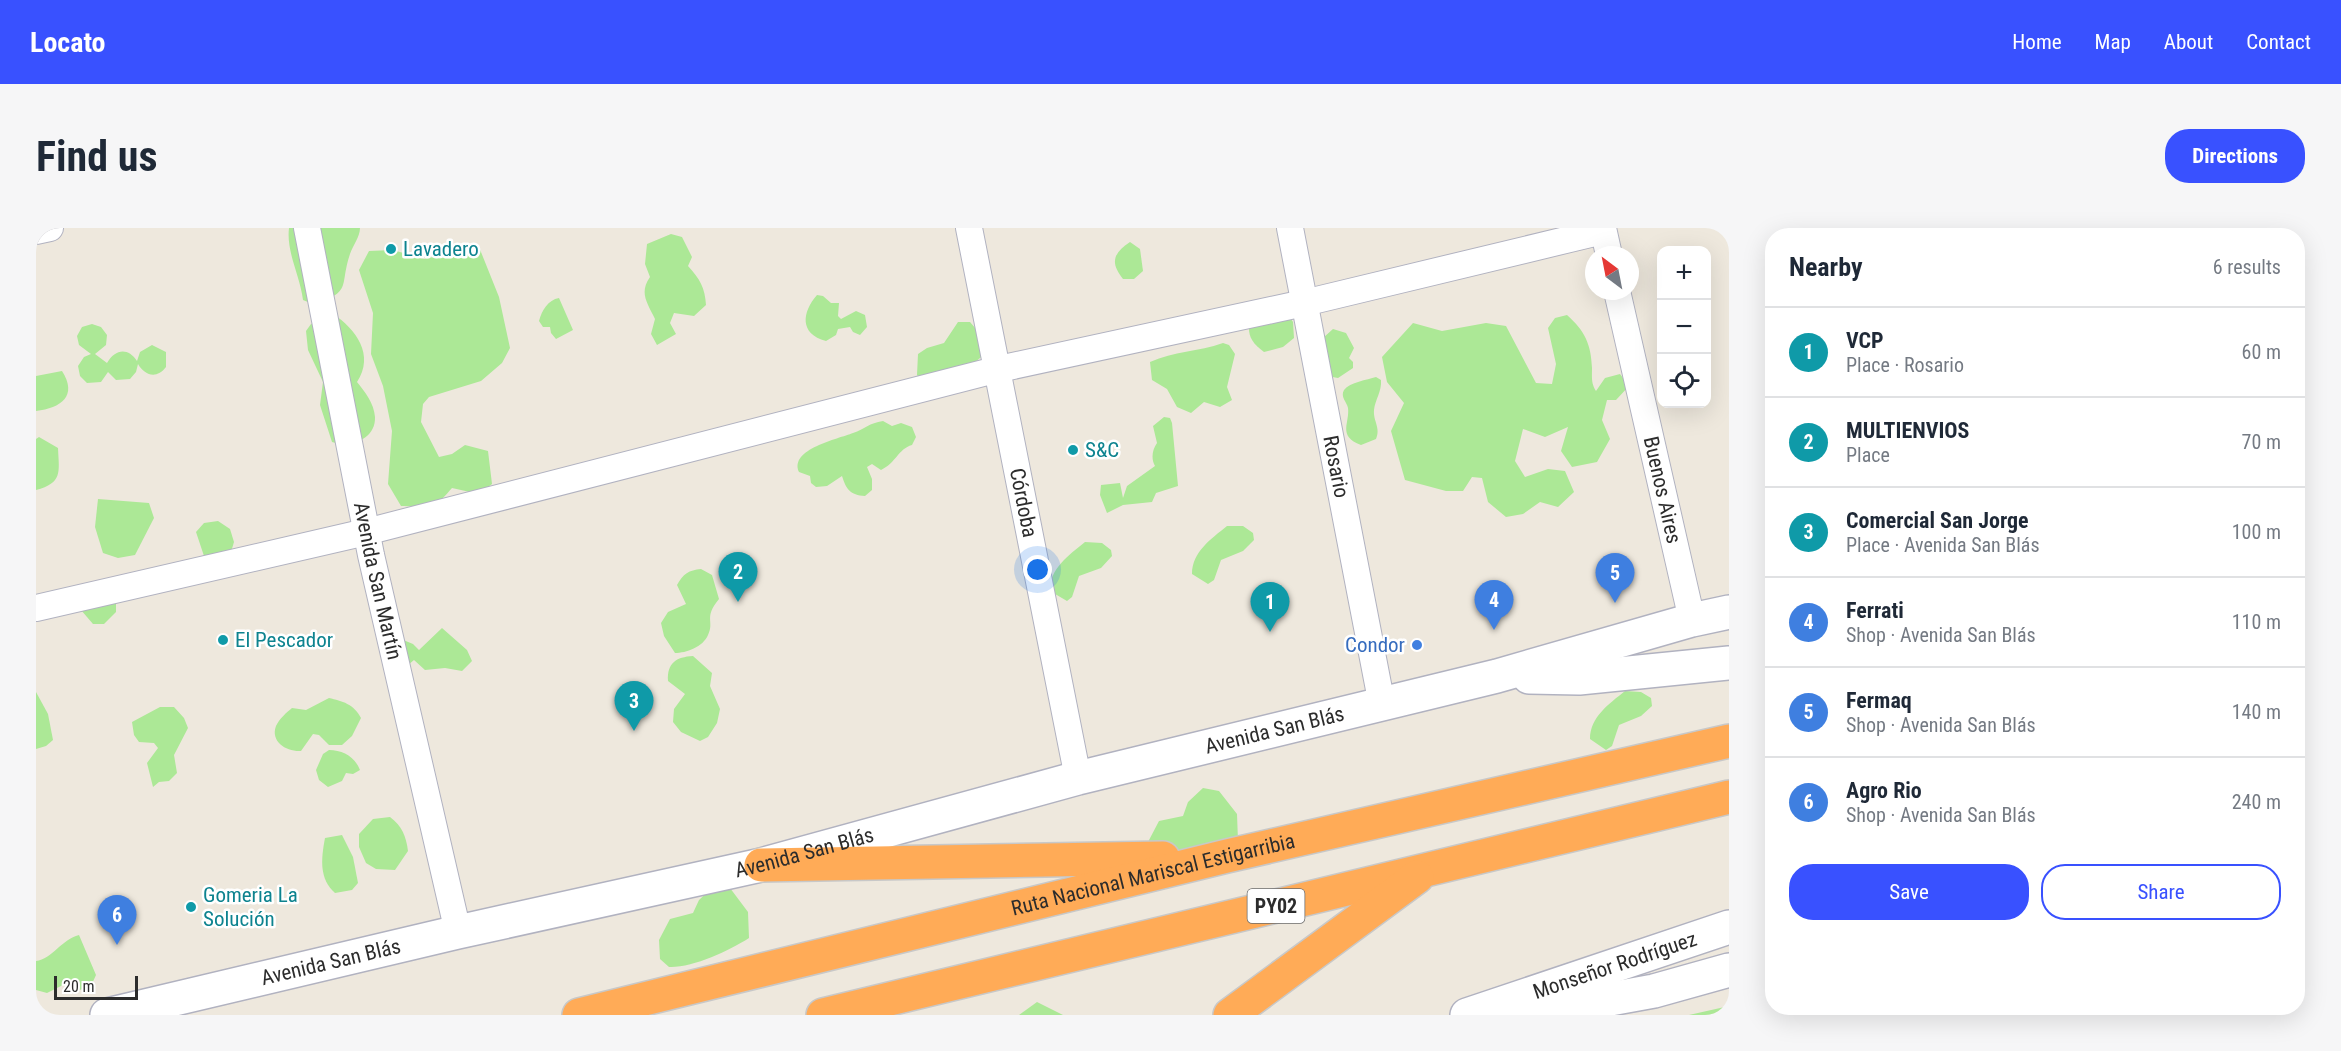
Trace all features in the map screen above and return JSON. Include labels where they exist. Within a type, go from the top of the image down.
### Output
[{"type":"highway","name":"Ruta Nacional Mariscal Estigarribia","points":[[579,1015],[1227,856],[1729,741]]},
{"type":"highway","name":"PY02","points":[[823,1015],[1729,797]]},
{"type":"highway","points":[[761,865],[987,863],[1227,856]]},
{"type":"highway","points":[[1230,1015],[1428,869]]},
{"type":"street","points":[[36,231],[50,228]]},
{"type":"street","name":"Avenida San Martín","points":[[307,228],[366,532],[458,932]]},
{"type":"street","name":"Córdoba","points":[[969,228],[999,369],[1078,778]]},
{"type":"street","name":"Rosario","points":[[1290,228],[1382,705]]},
{"type":"street","points":[[36,608],[366,532],[999,369],[1605,238]]},
{"type":"street","name":"Buenos Aires","points":[[1619,300],[1692,620]]},
{"type":"street","name":"Avenida San Blás","points":[[107,1015],[458,932],[761,865],[1078,778],[1497,676],[1692,620],[1729,612]]},
{"type":"street","name":"Avenida San Blás","points":[[1497,676],[1580,678],[1729,663]]},
{"type":"street","name":"Monseñor Rodríguez","points":[[1467,1015],[1729,927]]},
{"type":"street","name":"Monseñor Rodríguez","points":[[1523,1015],[1654,991],[1729,970]]},
{"type":"green space","points":[[289,228],[360,228],[350,254],[343,286],[327,300],[315,305],[303,300],[291,255]]},
{"type":"green space","points":[[671,234],[682,237],[692,257],[688,266],[701,284],[706,305],[694,316],[674,313],[670,323],[676,334],[657,345],[651,334],[655,319],[645,293],[650,277],[645,264],[647,244]]},
{"type":"green space","points":[[1130,242],[1140,249],[1143,271],[1134,279],[1123,279],[1116,268],[1115,259],[1120,250]]},
{"type":"green space","points":[[479,247],[499,297],[510,348],[502,363],[481,381],[429,397],[423,404],[421,422],[439,457],[452,454],[465,445],[488,451],[492,484],[479,494],[452,488],[440,501],[431,506],[401,506],[388,484],[392,431],[383,386],[371,354],[373,313],[359,270],[369,251],[393,250],[424,259]]},
{"type":"green space","points":[[817,295],[823,296],[831,303],[839,303],[838,316],[841,319],[856,311],[865,315],[867,327],[860,335],[853,332],[850,327],[838,329],[836,335],[826,341],[817,338],[807,328],[806,315]]},
{"type":"green space","points":[[559,298],[573,330],[556,339],[550,327],[543,327],[539,321],[546,306]]},
{"type":"green space","points":[[1285,309],[1293,322],[1294,338],[1283,347],[1264,352],[1251,337],[1250,317]]},
{"type":"green space","points":[[333,314],[349,327],[360,343],[364,362],[357,382],[371,402],[375,417],[374,425],[366,437],[346,444],[332,442],[320,405],[323,382],[308,350],[306,331],[311,324]]},
{"type":"green space","points":[[1567,315],[1583,332],[1588,345],[1596,391],[1605,378],[1620,374],[1629,386],[1616,400],[1607,400],[1602,420],[1610,439],[1597,462],[1572,467],[1561,451],[1568,427],[1545,437],[1523,429],[1515,461],[1525,477],[1548,469],[1565,471],[1574,492],[1558,507],[1540,502],[1523,514],[1506,517],[1488,502],[1482,478],[1472,477],[1463,491],[1446,491],[1405,480],[1391,431],[1404,403],[1387,382],[1382,357],[1413,323],[1442,331],[1486,323],[1506,326],[1536,383],[1552,384],[1556,364],[1548,328],[1555,318]]},
{"type":"green space","points":[[958,322],[970,322],[982,336],[986,353],[974,363],[968,363],[969,369],[930,390],[917,375],[918,354],[927,348],[944,343]]},
{"type":"green space","points":[[92,324],[101,327],[107,335],[106,345],[95,354],[107,363],[114,355],[122,352],[130,353],[137,361],[140,352],[152,345],[166,352],[166,367],[159,373],[151,374],[144,371],[138,364],[136,372],[130,379],[116,380],[108,372],[101,382],[87,383],[80,376],[78,366],[84,357],[91,354],[79,345],[77,336],[82,327]]},
{"type":"green space","points":[[1333,329],[1346,333],[1354,348],[1349,358],[1353,362],[1353,368],[1338,378],[1327,376],[1323,338]]},
{"type":"green space","points":[[1223,343],[1229,345],[1235,354],[1227,387],[1232,400],[1220,407],[1204,402],[1191,413],[1177,407],[1167,389],[1152,380],[1150,362]]},
{"type":"green space","points":[[62,371],[68,387],[64,399],[53,407],[36,411],[36,376]]},
{"type":"green space","points":[[1376,377],[1381,380],[1374,410],[1377,435],[1376,439],[1361,445],[1349,438],[1347,433],[1348,408],[1343,393],[1350,385]]},
{"type":"green space","points":[[1164,417],[1170,418],[1172,423],[1178,486],[1156,493],[1152,502],[1123,505],[1107,513],[1100,495],[1101,485],[1120,483],[1123,498],[1127,486],[1155,466],[1153,454],[1157,443],[1153,426]]},
{"type":"green space","points":[[883,421],[892,426],[901,423],[912,427],[916,437],[912,445],[903,450],[886,467],[881,470],[872,464],[867,467],[872,479],[872,490],[865,496],[849,490],[842,476],[827,486],[816,487],[811,483],[810,476],[799,472],[798,464],[801,457],[808,451]]},
{"type":"green space","points":[[39,437],[58,448],[59,470],[51,484],[36,490],[36,439]]},
{"type":"green space","points":[[98,499],[149,503],[154,518],[135,555],[118,558],[103,553],[95,527]]},
{"type":"green space","points":[[218,521],[230,529],[234,542],[231,552],[204,556],[196,532],[204,523]]},
{"type":"green space","points":[[1227,526],[1243,526],[1253,533],[1254,540],[1243,551],[1221,560],[1214,580],[1208,584],[1192,574],[1195,559],[1204,547]]},
{"type":"green space","points":[[1085,542],[1102,543],[1111,550],[1112,556],[1101,568],[1079,576],[1072,597],[1067,601],[1050,591],[1053,576],[1061,563]]},
{"type":"green space","points":[[701,569],[712,575],[719,599],[710,615],[710,630],[706,639],[698,646],[675,653],[664,636],[661,623],[668,612],[686,604],[677,585],[682,578],[693,570]]},
{"type":"green space","points":[[116,600],[116,612],[104,624],[93,624],[81,610]]},
{"type":"green space","points":[[442,628],[467,650],[472,661],[462,671],[445,668],[425,670],[414,660],[402,670],[396,637],[413,644],[419,650]]},
{"type":"green space","points":[[693,656],[712,673],[710,686],[720,709],[717,723],[708,737],[700,741],[681,732],[673,722],[674,709],[685,694],[668,681],[669,670],[674,662]]},
{"type":"green space","points":[[1625,691],[1641,692],[1651,698],[1652,706],[1641,716],[1619,725],[1612,746],[1606,750],[1590,739],[1593,724],[1602,712]]},
{"type":"green space","points":[[36,692],[48,714],[53,740],[46,746],[36,749]]},
{"type":"green space","points":[[329,698],[351,706],[358,713],[361,718],[352,736],[342,745],[329,745],[319,735],[313,734],[301,751],[290,750],[281,745],[275,737],[275,732],[281,718],[292,708],[306,710]]},
{"type":"green space","points":[[160,707],[174,707],[184,718],[188,728],[174,755],[177,773],[169,781],[159,782],[153,787],[147,763],[158,748],[154,743],[139,742],[134,735],[132,722]]},
{"type":"green space","points":[[329,750],[348,755],[360,770],[353,774],[346,773],[342,781],[328,787],[319,780],[316,770],[323,754]]},
{"type":"green space","points":[[1203,788],[1219,791],[1237,814],[1238,841],[1197,859],[1148,842],[1159,821],[1183,816],[1188,802]]},
{"type":"green space","points":[[390,817],[403,832],[408,851],[395,870],[376,869],[366,863],[359,847],[359,834],[373,819]]},
{"type":"green space","points":[[342,835],[353,857],[358,883],[352,890],[335,893],[324,875],[323,853],[325,838]]},
{"type":"green space","points":[[714,886],[730,888],[748,912],[749,938],[710,958],[688,965],[669,967],[660,959],[659,940],[670,919],[693,913],[699,900]]},
{"type":"green space","points":[[79,935],[96,975],[91,986],[77,991],[67,983],[47,993],[36,990],[36,961],[47,957],[67,940]]},
{"type":"green space","points":[[1037,1002],[1063,1015],[1019,1015]]},
{"type":"green space","points":[[1729,1006],[1729,1015],[1689,1015]]},
{"type":"place","name":"Lavadero","points":[[391,249]]},
{"type":"place","name":"S&C","points":[[1073,450]]},
{"type":"place","name":"MULTIENVIOS","points":[[738,602]]},
{"type":"place","name":"Fermaq","points":[[1615,603]]},
{"type":"place","name":"Ferrati","points":[[1494,630]]},
{"type":"place","name":"VCP","points":[[1270,632]]},
{"type":"place","name":"El Pescador","points":[[223,640]]},
{"type":"place","name":"Condor","points":[[1417,645]]},
{"type":"place","name":"Comercial San Jorge","points":[[634,731]]},
{"type":"place","name":"Gomeria La Solución","points":[[191,907]]},
{"type":"place","name":"Agro Rio","points":[[117,945]]}]
